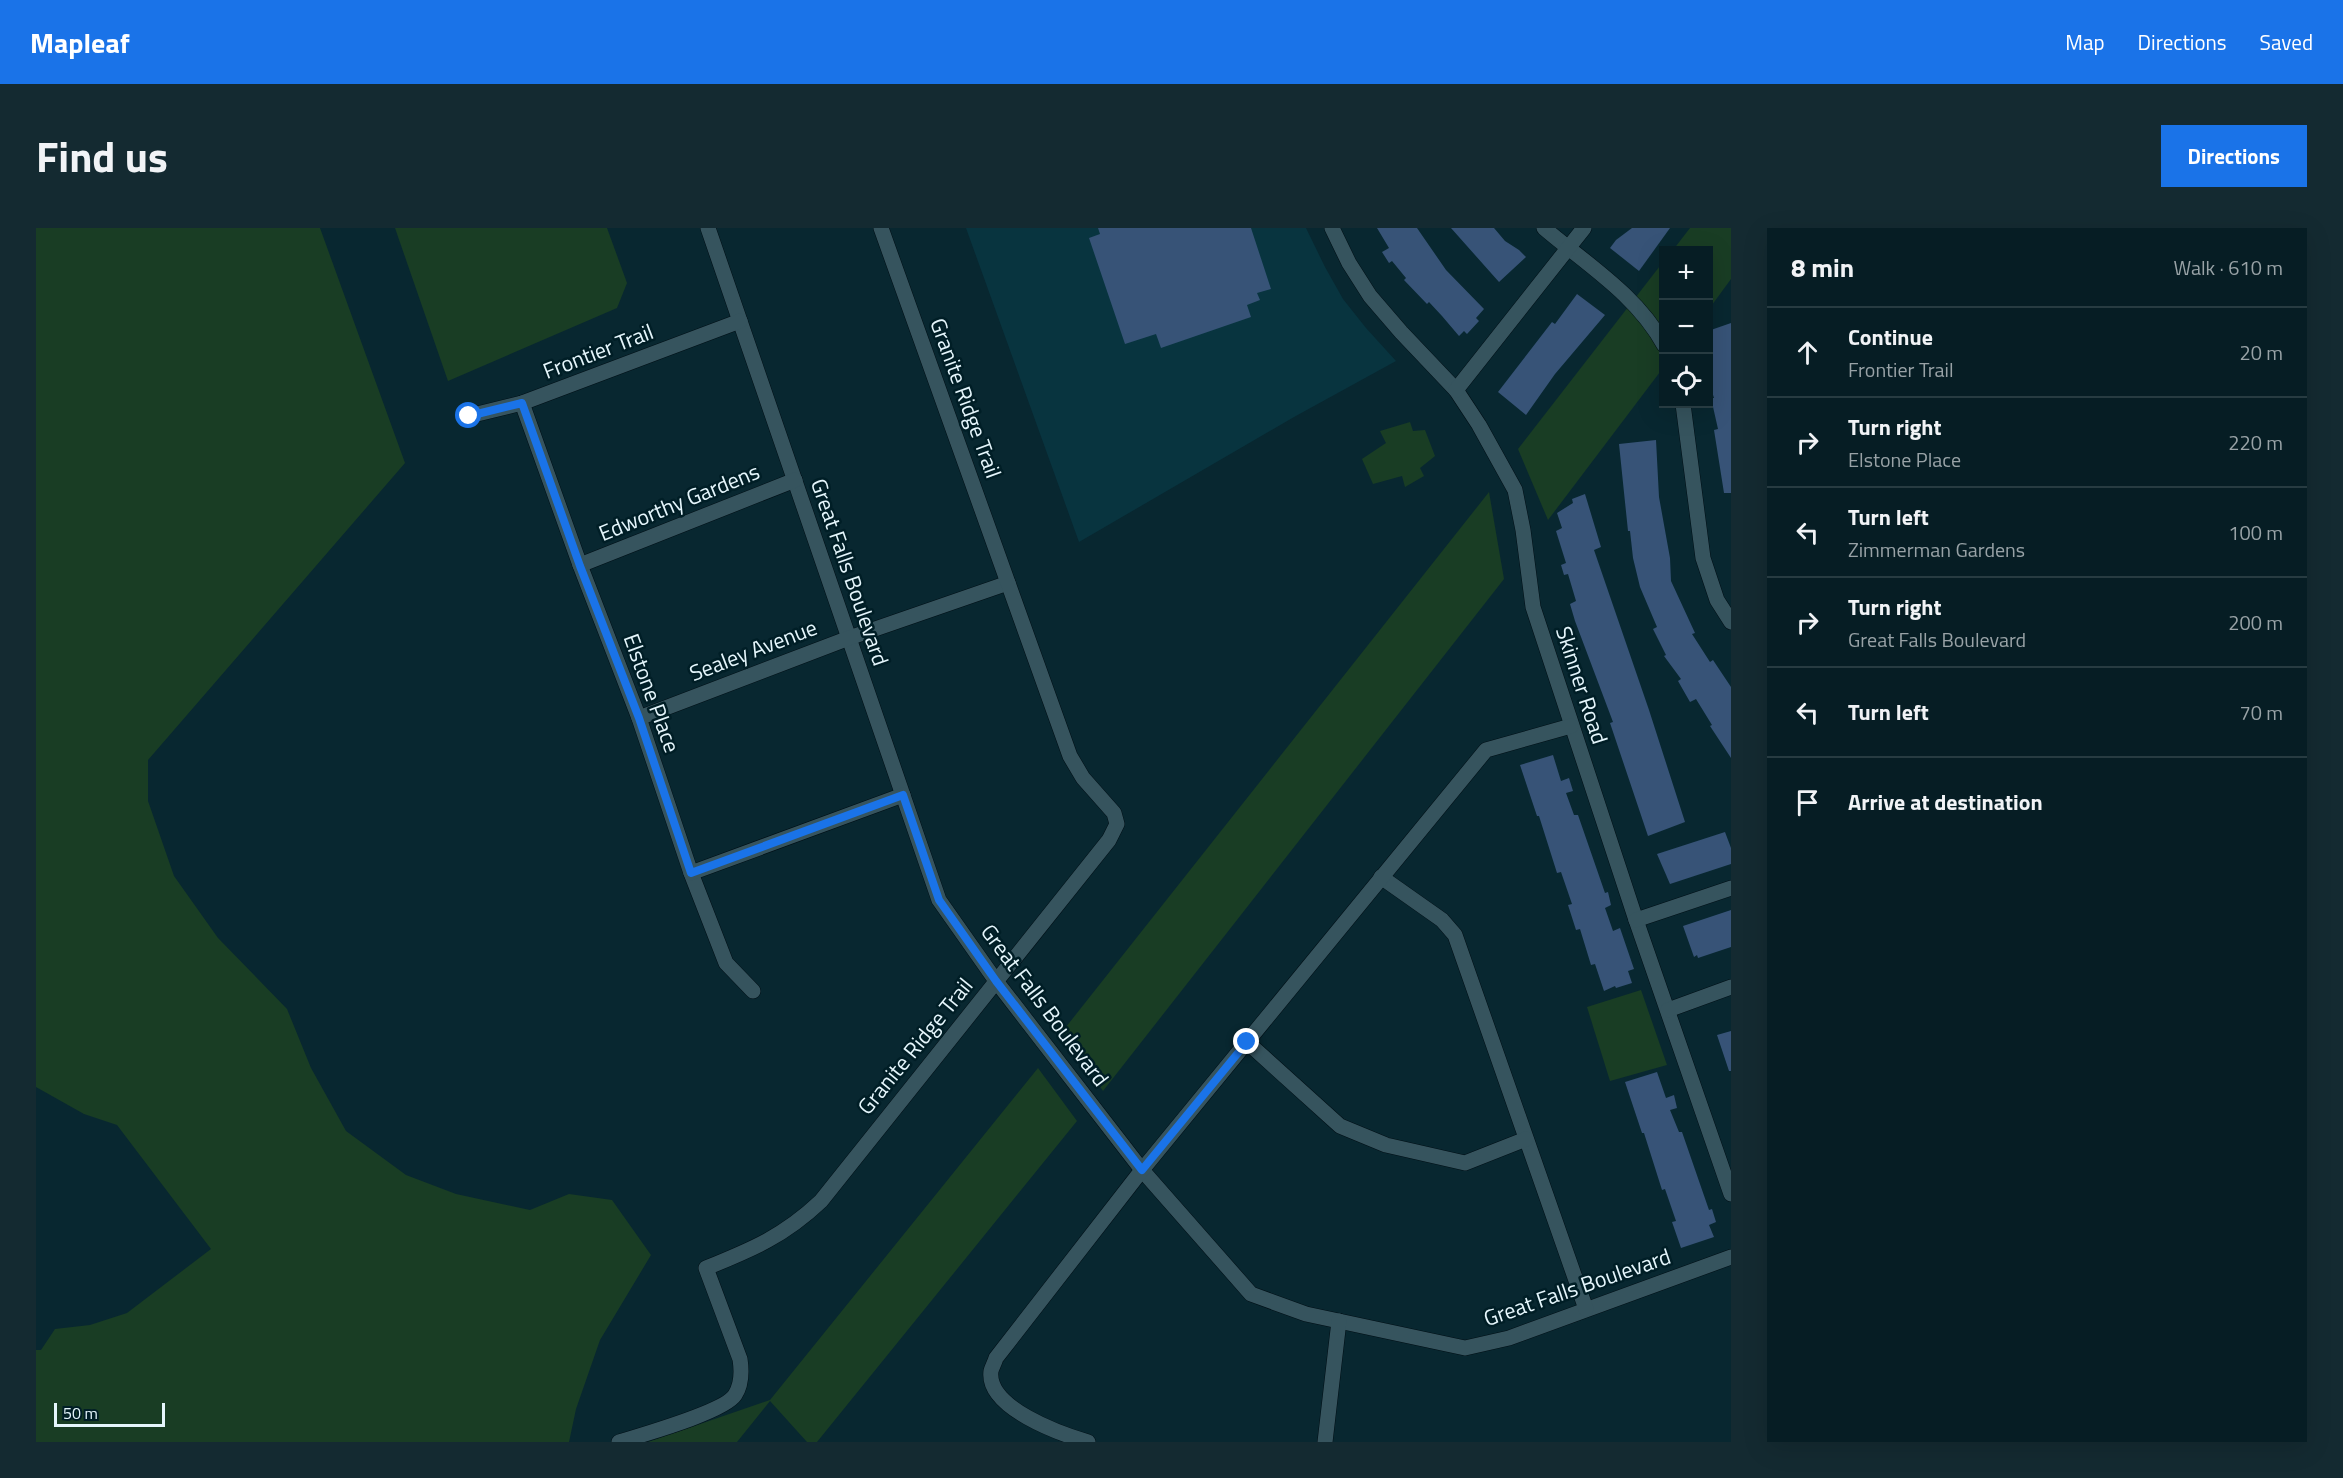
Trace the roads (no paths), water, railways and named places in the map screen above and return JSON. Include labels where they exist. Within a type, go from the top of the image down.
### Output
[{"type":"street","name":"Great Falls Boulevard","points":[[708,228],[939,900],[996,981],[1142,1170],[1251,1294],[1306,1314],[1465,1348],[1509,1338],[1731,1257]]},
{"type":"street","name":"Granite Ridge Trail","points":[[619,1442],[713,1410],[734,1398],[742,1373],[740,1359],[706,1268],[778,1236],[792,1227],[821,1201],[1109,840],[1117,824],[1114,813],[1083,778],[1070,756],[881,228]]},
{"type":"street","name":"Skinner Road","points":[[1332,228],[1349,263],[1375,303],[1456,390],[1479,425],[1515,490],[1533,608],[1636,920],[1731,1194]]},
{"type":"street","points":[[1544,228],[1636,306],[1659,336]]},
{"type":"street","points":[[1456,390],[1584,228]]},
{"type":"street","name":"Frontier Trail","points":[[469,416],[522,403],[740,321]]},
{"type":"street","name":"Elstone Place","points":[[522,403],[580,566],[639,718],[691,873],[726,963],[753,991]]},
{"type":"street","points":[[1684,408],[1703,558],[1717,600],[1731,622]]},
{"type":"street","name":"Edworthy Gardens","points":[[580,566],[795,480]]},
{"type":"street","points":[[849,638],[1008,583]]},
{"type":"street","name":"Sealey Avenue","points":[[639,718],[849,638]]},
{"type":"street","points":[[1088,1442],[1053,1431],[1017,1412],[995,1389],[991,1372],[996,1358],[1142,1170],[1486,750],[1571,726]]},
{"type":"street","points":[[691,873],[903,795]]},
{"type":"street","points":[[1381,877],[1442,920],[1455,935],[1586,1309]]},
{"type":"street","points":[[1636,920],[1731,888]]},
{"type":"street","points":[[1668,1010],[1731,987]]},
{"type":"street","points":[[1247,1042],[1340,1126],[1386,1145],[1465,1163],[1527,1139]]},
{"type":"street","points":[[1325,1442],[1339,1321]]}]
